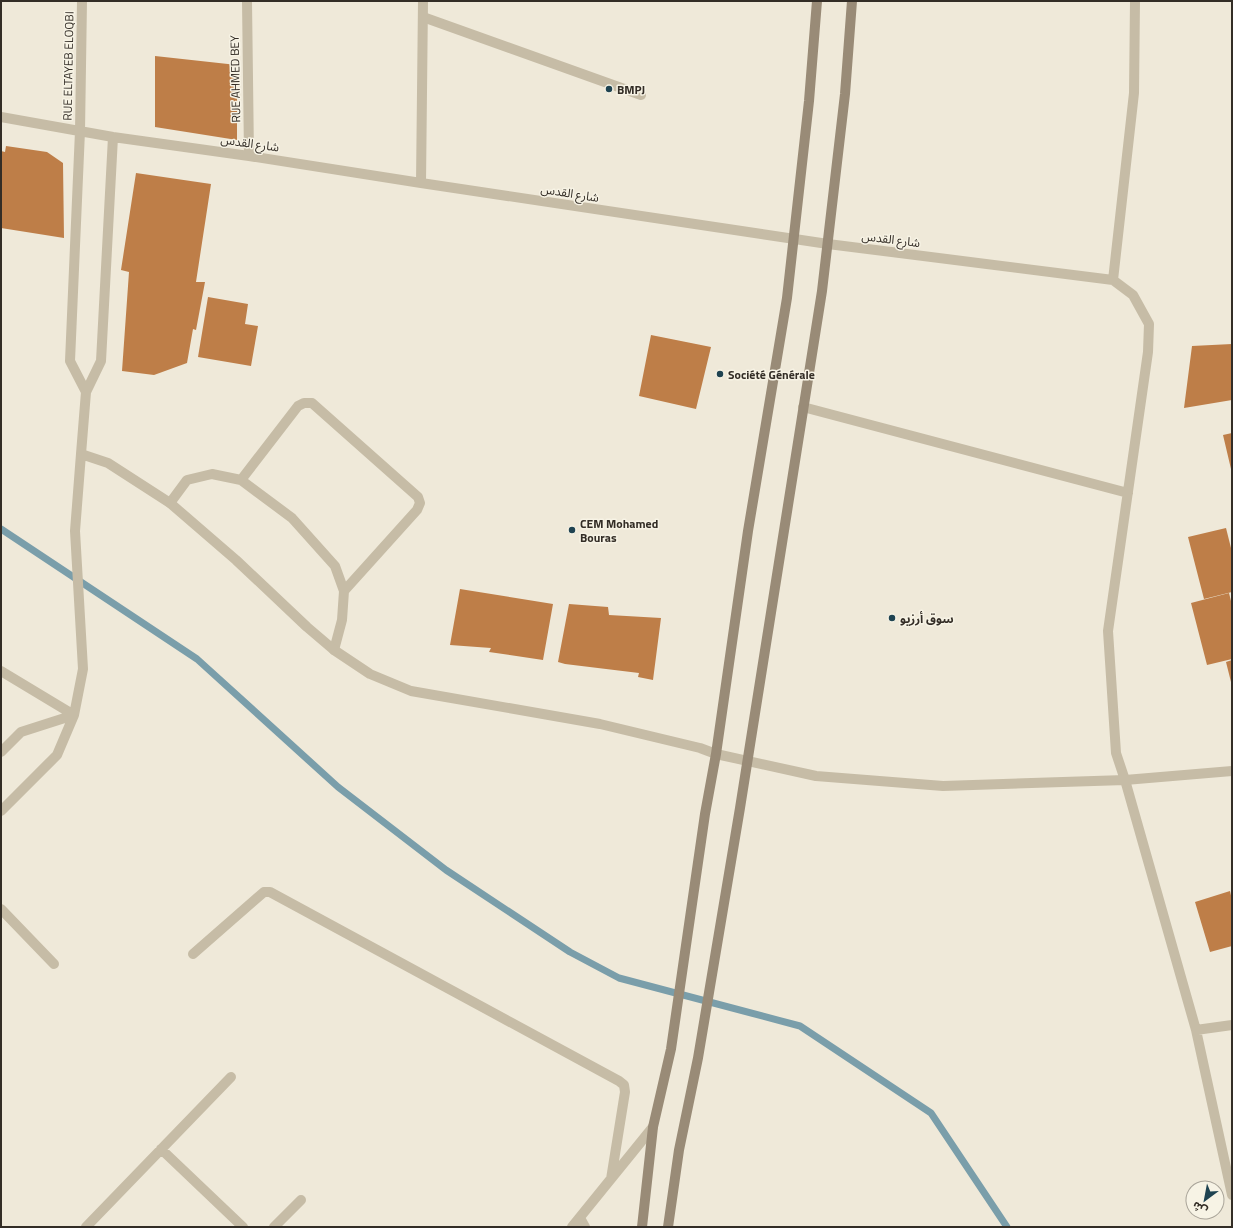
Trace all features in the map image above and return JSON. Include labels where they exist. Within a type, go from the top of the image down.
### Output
[{"type":"main road","points":[[642,1227],[653,1127],[671,1049],[748,531],[787,298],[809,101],[817,1]]},
{"type":"main road","points":[[668,1227],[679,1150],[698,1058],[717,950],[822,291],[845,94],[852,1]]},
{"type":"street","name":"RUE ELTAYEB ELOQBI","points":[[82,1],[80,131],[70,361],[86,392]]},
{"type":"street","name":"RUE AHMED BEY","points":[[247,1],[249,156]]},
{"type":"street","points":[[421,183],[423,1]]},
{"type":"street","points":[[1113,280],[1134,93],[1135,1]]},
{"type":"street","points":[[423,17],[641,95]]},
{"type":"street","name":"شارع القدس","points":[[1,117],[113,137],[249,156],[793,239],[1113,280],[1133,295],[1149,324],[1148,352],[1128,493]]},
{"type":"street","points":[[1,811],[57,755],[74,715],[83,669],[75,531],[86,392],[101,361],[113,137]]},
{"type":"street","points":[[241,480],[298,406],[304,403],[312,403],[418,497],[420,503],[417,510],[344,590]]},
{"type":"street","points":[[803,407],[1128,493],[1108,631],[1116,752],[1196,1030],[1232,1195]]},
{"type":"street","points":[[80,454],[108,463],[170,503],[236,560],[307,627],[334,650],[370,674],[411,692],[600,724],[700,748],[716,754],[816,776],[943,786],[1125,780],[1232,771]]},
{"type":"street","points":[[170,503],[187,480],[212,474],[241,480],[292,518],[335,566],[344,590],[342,620],[334,650]]},
{"type":"street","points":[[1,671],[74,715]]},
{"type":"street","points":[[1,752],[21,732],[74,715]]},
{"type":"street","points":[[193,954],[264,892],[270,892],[618,1081],[624,1086],[625,1092],[611,1179]]},
{"type":"street","points":[[1,909],[54,964]]},
{"type":"street","points":[[1196,1030],[1232,1025]]},
{"type":"street","points":[[86,1227],[231,1077]]},
{"type":"street","points":[[572,1227],[582,1222],[611,1179],[653,1127]]},
{"type":"street","points":[[162,1149],[243,1227]]},
{"type":"street","points":[[274,1227],[301,1200]]},
{"type":"building","points":[[155,56],[237,65],[237,140],[155,127]]},
{"type":"building","points":[[6,146],[47,152],[63,163],[64,238],[1,228],[1,151],[5,152]]},
{"type":"building","points":[[136,173],[211,184],[196,282],[205,282],[196,330],[193,329],[187,363],[154,375],[122,371],[129,272],[121,270]]},
{"type":"building","points":[[208,297],[248,304],[245,324],[258,326],[251,366],[198,357]]},
{"type":"building","points":[[651,335],[711,347],[696,409],[639,396]]},
{"type":"building","points":[[1232,344],[1232,400],[1184,408],[1192,346]]},
{"type":"building","points":[[1232,433],[1232,469],[1231,469],[1223,435]]},
{"type":"building","points":[[1226,528],[1232,552],[1232,592],[1204,599],[1188,537]]},
{"type":"building","points":[[460,589],[553,604],[543,660],[489,652],[491,648],[450,645]]},
{"type":"building","points":[[1229,593],[1232,605],[1232,659],[1207,665],[1191,603]]},
{"type":"building","points":[[569,604],[608,607],[609,615],[661,618],[653,680],[638,677],[639,673],[558,662]]},
{"type":"building","points":[[1232,660],[1232,682],[1231,682],[1226,662]]},
{"type":"building","points":[[1230,891],[1232,900],[1232,946],[1210,952],[1195,902]]},
{"type":"waterway","points":[[1,529],[197,659],[338,787],[446,870],[570,952],[619,978],[800,1026],[931,1113],[1007,1227]]},
{"type":"place","name":"BMPJ","points":[[609,89]]},
{"type":"place","name":"Société Générale","points":[[720,374]]},
{"type":"place","name":"CEM Mohamed Bouras","points":[[572,530]]},
{"type":"place","name":"سوق أرزيو","points":[[892,618]]}]
